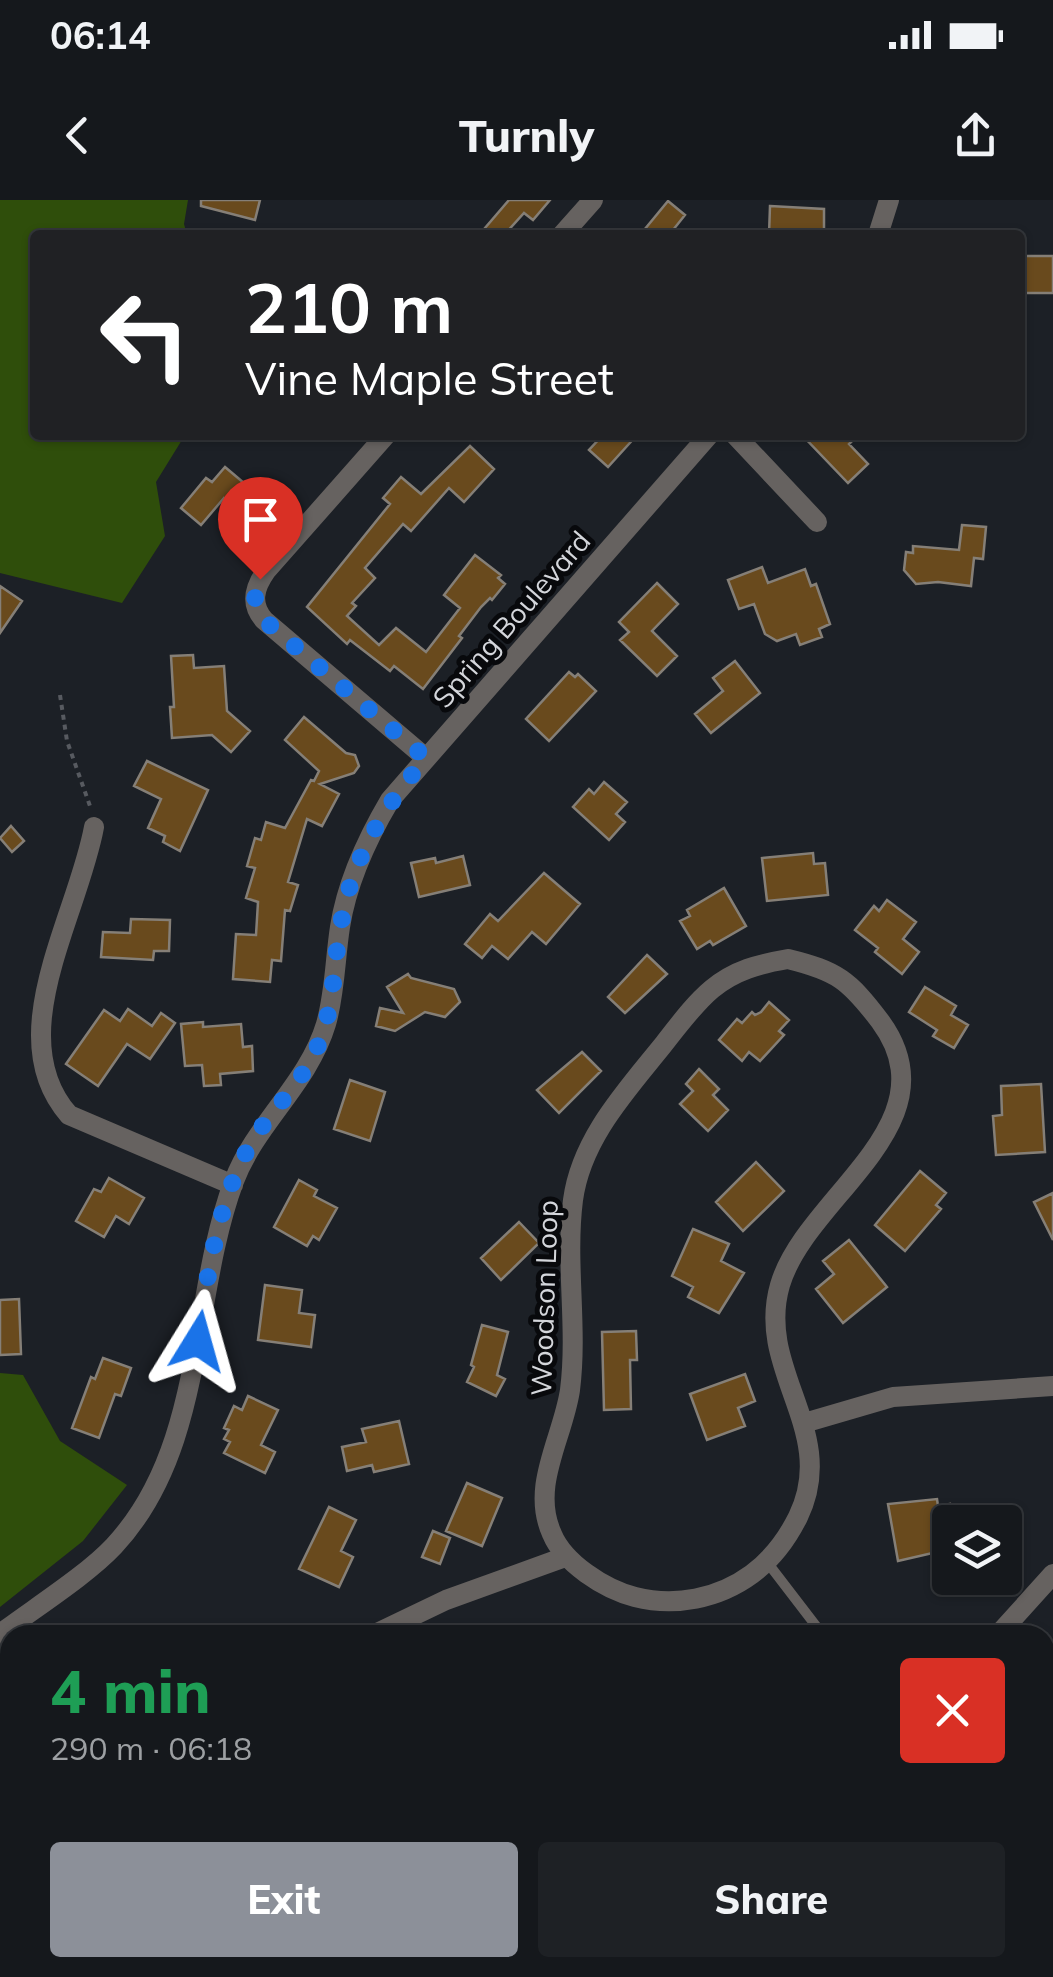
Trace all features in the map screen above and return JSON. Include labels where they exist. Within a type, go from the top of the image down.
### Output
[{"type":"street","points":[[566,230],[592,200]]},
{"type":"street","points":[[880,230],[889,200]]},
{"type":"street","points":[[382,440],[266,572],[254,599],[264,620],[426,758]]},
{"type":"street","name":"Spring Boulevard","points":[[12,1625],[113,1547],[140,1513],[161,1474],[188,1396],[209,1268],[233,1185],[256,1136],[317,1048],[332,1001],[340,927],[369,835],[426,758],[705,440]]},
{"type":"street","points":[[740,440],[817,522]]},
{"type":"street","points":[[94,827],[84,870],[34,985],[27,1024],[33,1064],[49,1096],[68,1114],[233,1185]]},
{"type":"street","name":"Woodson Loop","points":[[788,959],[826,968],[856,990],[886,1029],[902,1072],[899,1108],[880,1142],[797,1249],[780,1286],[777,1326],[781,1365],[804,1424],[812,1461],[806,1500],[792,1530],[766,1562],[721,1592],[670,1602],[624,1594],[566,1557],[546,1521],[546,1480],[570,1386],[573,1197],[585,1156],[611,1108],[712,989],[749,966],[788,959]]},
{"type":"street","points":[[804,1424],[893,1397],[1053,1386]]},
{"type":"street","points":[[394,1625],[446,1600],[566,1557]]},
{"type":"street","points":[[1007,1625],[1053,1574]]},
{"type":"lane","points":[[766,1562],[815,1625]]},
{"type":"path","points":[[60,695],[67,741],[94,827]]},
{"type":"green space","points":[[0,200],[188,200],[186,230],[30,230],[30,440],[182,440],[156,482],[165,536],[122,603],[0,573]]},
{"type":"green space","points":[[0,1373],[23,1375],[60,1441],[127,1485],[83,1541],[0,1607]]},
{"type":"building","points":[[201,200],[260,200],[255,220],[201,206]]},
{"type":"building","points":[[509,200],[550,200],[533,220],[524,213],[509,230],[483,230]]},
{"type":"building","points":[[668,201],[685,215],[673,230],[644,230]]},
{"type":"building","points":[[770,206],[824,209],[824,230],[769,230]]},
{"type":"building","points":[[1025,256],[1053,256],[1053,293],[1025,293]]},
{"type":"building","points":[[598,440],[632,440],[608,467],[589,450]]},
{"type":"building","points":[[807,440],[853,440],[849,444],[868,464],[848,483]]},
{"type":"building","points":[[470,446],[494,469],[464,502],[449,488],[411,531],[403,524],[365,568],[375,578],[352,603],[356,606],[347,616],[379,645],[396,628],[426,652],[460,608],[444,595],[475,555],[501,575],[498,578],[505,584],[481,607],[423,689],[394,666],[390,671],[350,640],[347,644],[307,607],[390,504],[383,498],[401,477],[421,494]]},
{"type":"building","points":[[225,467],[251,489],[235,508],[224,498],[201,525],[181,508],[206,478],[212,482]]},
{"type":"building","points":[[962,525],[986,527],[983,559],[974,558],[971,586],[916,584],[904,570],[906,552],[913,553],[913,546],[959,550]]},
{"type":"building","points":[[762,567],[768,583],[805,569],[811,586],[816,584],[830,624],[819,629],[822,637],[800,645],[796,634],[777,641],[765,634],[754,604],[739,609],[728,580]]},
{"type":"building","points":[[657,583],[678,604],[652,631],[677,656],[657,676],[620,640],[629,632],[619,622]]},
{"type":"building","points":[[0,586],[22,601],[0,633]]},
{"type":"building","points":[[193,655],[194,668],[224,666],[227,711],[250,731],[231,752],[212,735],[172,738],[171,656]]},
{"type":"building","points":[[735,661],[760,693],[711,733],[695,714],[723,691],[713,678]]},
{"type":"building","points":[[569,672],[575,677],[578,674],[596,691],[549,741],[526,719]]},
{"type":"building","points":[[304,717],[346,753],[355,755],[359,766],[354,773],[320,784],[339,794],[322,826],[307,819],[288,882],[298,885],[290,911],[285,910],[281,961],[272,960],[270,982],[233,979],[236,934],[256,935],[258,902],[246,898],[255,868],[247,866],[255,838],[261,840],[266,822],[285,828],[319,771],[285,740]]},
{"type":"building","points":[[147,761],[208,790],[180,851],[163,842],[165,836],[148,828],[161,799],[134,786]]},
{"type":"building","points":[[604,782],[627,802],[616,814],[625,822],[609,840],[573,807],[589,789],[594,794]]},
{"type":"building","points":[[11,826],[24,841],[12,852],[0,838]]},
{"type":"building","points":[[813,853],[814,864],[825,863],[828,895],[767,901],[762,858]]},
{"type":"building","points":[[463,856],[470,885],[419,897],[411,863],[435,858],[436,863]]},
{"type":"building","points":[[544,873],[580,904],[546,944],[532,932],[508,959],[492,946],[482,958],[465,944],[490,914],[498,921]]},
{"type":"building","points":[[724,888],[746,926],[713,945],[710,941],[697,949],[680,921],[690,916],[687,910]]},
{"type":"building","points":[[887,900],[916,922],[903,939],[919,952],[902,974],[855,930],[874,906],[879,911]]},
{"type":"building","points":[[131,919],[170,920],[169,951],[154,951],[153,960],[101,957],[103,932],[130,933]]},
{"type":"building","points":[[647,955],[667,974],[625,1013],[608,997]]},
{"type":"building","points":[[408,974],[454,989],[460,1002],[445,1017],[425,1012],[395,1031],[376,1026],[380,1008],[403,1013],[387,987]]},
{"type":"building","points":[[925,987],[956,1006],[951,1015],[968,1025],[954,1048],[933,1036],[937,1030],[909,1012]]},
{"type":"building","points":[[769,1002],[789,1020],[779,1031],[784,1035],[760,1061],[749,1052],[742,1061],[719,1040],[737,1019],[742,1023]]},
{"type":"building","points":[[128,1009],[152,1026],[161,1013],[175,1023],[150,1059],[127,1044],[98,1086],[66,1064],[104,1010],[120,1021]]},
{"type":"building","points":[[203,1022],[203,1027],[241,1024],[243,1047],[252,1046],[253,1071],[220,1074],[221,1085],[204,1086],[202,1065],[185,1066],[181,1024]]},
{"type":"building","points":[[582,1052],[601,1071],[559,1113],[537,1090]]},
{"type":"building","points":[[699,1069],[719,1089],[713,1095],[728,1110],[708,1131],[680,1104],[693,1091],[686,1084]]},
{"type":"building","points":[[350,1080],[385,1092],[370,1141],[334,1129]]},
{"type":"building","points":[[1041,1084],[1045,1152],[996,1155],[993,1116],[1002,1115],[1001,1086]]},
{"type":"building","points":[[756,1162],[784,1191],[743,1231],[716,1202]]},
{"type":"building","points":[[920,1171],[946,1193],[936,1205],[941,1209],[905,1251],[875,1225]]},
{"type":"building","points":[[109,1178],[144,1198],[129,1224],[116,1216],[104,1237],[76,1221],[94,1189],[101,1192]]},
{"type":"building","points":[[299,1180],[317,1190],[314,1196],[337,1208],[319,1240],[313,1236],[307,1246],[274,1227]]},
{"type":"building","points":[[1053,1193],[1053,1240],[1034,1202]]},
{"type":"building","points":[[519,1222],[539,1243],[501,1280],[481,1258]]},
{"type":"building","points":[[693,1229],[729,1244],[721,1261],[744,1273],[719,1313],[688,1297],[693,1287],[672,1276]]},
{"type":"building","points":[[849,1240],[887,1287],[843,1323],[816,1289],[834,1274],[823,1261]]},
{"type":"building","points":[[265,1285],[302,1290],[299,1313],[315,1315],[311,1347],[258,1340]]},
{"type":"building","points":[[19,1299],[21,1354],[0,1355],[0,1300]]},
{"type":"building","points":[[482,1325],[508,1332],[497,1375],[505,1379],[496,1396],[467,1382]]},
{"type":"building","points":[[636,1331],[637,1360],[630,1360],[631,1409],[604,1410],[602,1332]]},
{"type":"building","points":[[103,1358],[131,1368],[121,1396],[115,1394],[99,1438],[72,1428],[91,1377],[95,1379]]},
{"type":"building","points":[[745,1374],[755,1401],[738,1408],[745,1426],[707,1440],[690,1394]]},
{"type":"building","points":[[248,1396],[278,1410],[261,1445],[275,1452],[265,1473],[224,1453],[230,1442],[224,1439],[229,1430],[224,1428],[234,1406],[242,1410]]},
{"type":"building","points":[[399,1421],[409,1464],[374,1472],[372,1465],[347,1471],[342,1447],[366,1442],[362,1429]]},
{"type":"building","points":[[467,1483],[502,1498],[482,1546],[446,1531]]},
{"type":"building","points":[[937,1499],[938,1505],[932,1505],[932,1553],[898,1561],[888,1504]]},
{"type":"building","points":[[329,1507],[356,1520],[341,1551],[353,1557],[339,1587],[299,1569]]},
{"type":"building","points":[[433,1531],[450,1538],[440,1564],[422,1557]]},
{"type":"route","points":[[198,1341],[209,1268],[244,1157],[306,1067],[325,1027],[343,912],[369,835],[390,800],[426,758],[264,620],[254,599],[260,579]]}]
